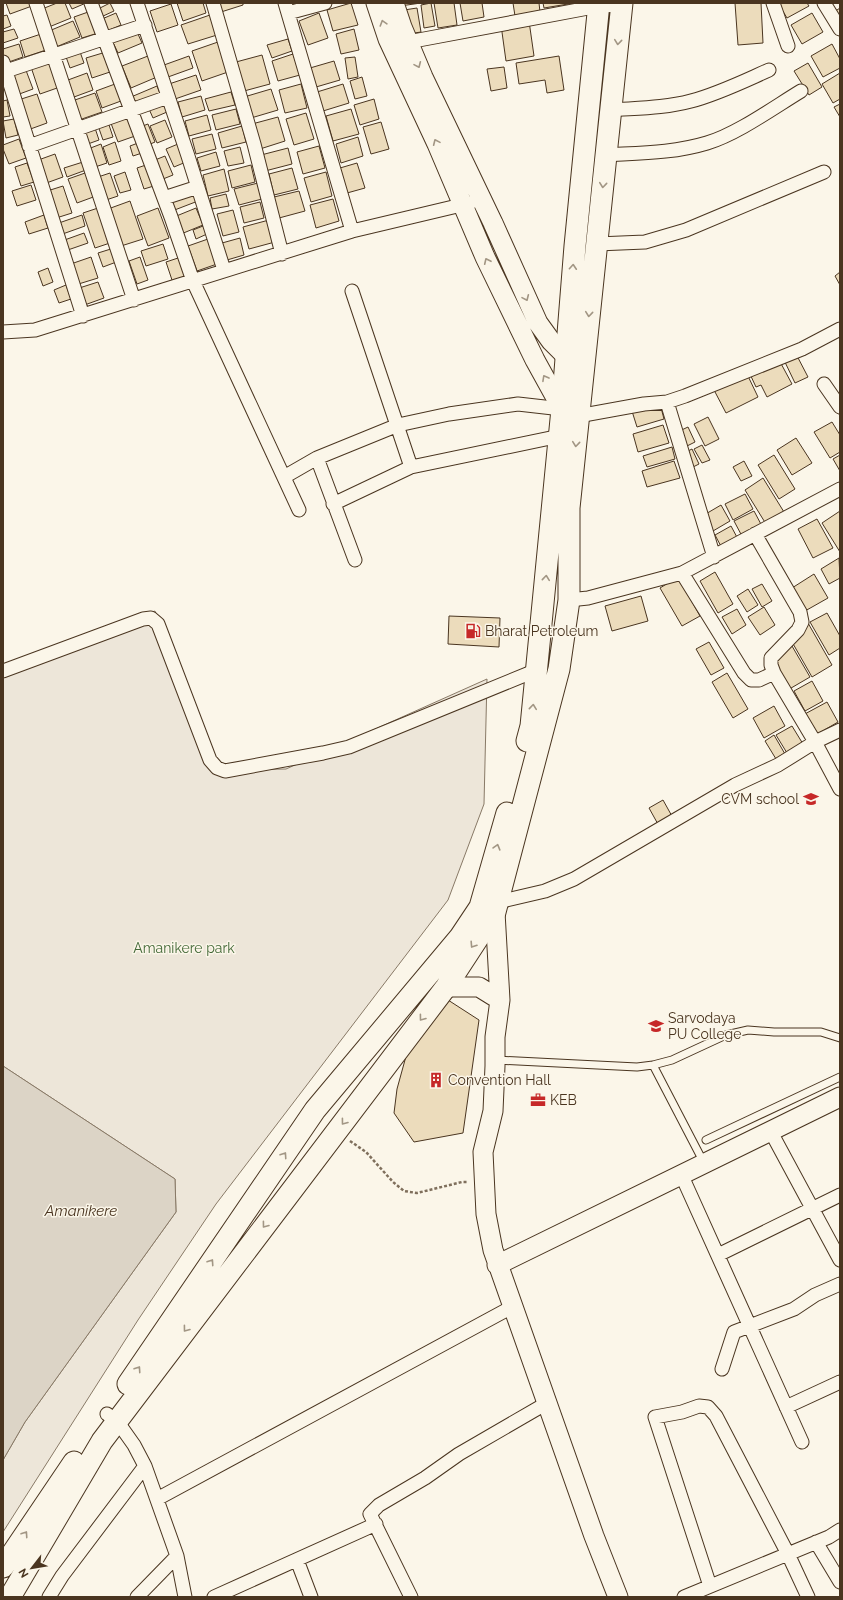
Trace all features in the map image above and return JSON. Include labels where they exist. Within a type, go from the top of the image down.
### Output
[{"type":"main road","points":[[376,3],[388,39],[510,309],[535,360],[570,412]]},
{"type":"main road","points":[[394,3],[408,42],[482,199],[538,323],[551,341],[575,361]]},
{"type":"main road","points":[[575,361],[575,246],[599,4]]},
{"type":"main road","points":[[3,1567],[112,1418],[337,1131],[446,987],[492,903],[559,669],[569,600],[570,412],[575,361],[597,244],[622,4]]},
{"type":"main road","points":[[570,412],[560,436],[531,726],[492,903],[500,1000],[495,1037],[493,1111],[483,1152],[484,1182],[486,1214],[496,1264],[594,1536],[618,1597]]},
{"type":"main road","points":[[10,1597],[102,1441],[112,1418],[315,1110],[460,937],[480,907],[492,903]]},
{"type":"main road","points":[[446,987],[479,987],[500,1000]]},
{"type":"main road","points":[[496,1264],[771,1132],[840,1097]]},
{"type":"street","points":[[36,3],[134,300]]},
{"type":"street","points":[[91,3],[193,280],[299,510]]},
{"type":"street","points":[[137,3],[224,270]]},
{"type":"street","points":[[213,3],[254,144],[282,254]]},
{"type":"street","points":[[325,3],[286,8],[352,232]]},
{"type":"street","points":[[773,3],[788,46]]},
{"type":"street","points":[[824,3],[840,29]]},
{"type":"street","points":[[408,42],[599,4],[622,4]]},
{"type":"street","points":[[83,316],[5,67],[54,56],[145,25]]},
{"type":"street","points":[[611,110],[669,105],[690,101],[710,95],[769,70]]},
{"type":"street","points":[[606,155],[680,150],[708,143],[737,130],[801,91]]},
{"type":"street","points":[[29,146],[168,96]]},
{"type":"street","points":[[597,244],[645,242],[664,237],[686,230],[824,172]]},
{"type":"street","points":[[164,198],[198,187]]},
{"type":"street","points":[[3,332],[35,330],[134,300],[224,270],[352,232],[463,206],[482,199]]},
{"type":"street","points":[[352,290],[411,467]]},
{"type":"street","points":[[284,477],[317,458],[398,425],[449,414],[518,404],[570,412],[667,402],[802,349],[840,329]]},
{"type":"street","points":[[824,384],[840,407]]},
{"type":"street","points":[[667,402],[714,557]]},
{"type":"street","points":[[334,504],[411,467],[560,436]]},
{"type":"street","points":[[317,458],[355,560]]},
{"type":"street","points":[[569,600],[588,598],[682,573],[840,489]]},
{"type":"street","points":[[755,534],[800,612],[802,622],[798,630],[771,658],[771,665],[774,673],[815,742],[840,789]]},
{"type":"street","points":[[682,573],[744,673],[751,680],[759,680],[774,673]]},
{"type":"street","points":[[3,671],[143,619],[152,618],[158,624],[210,760],[217,768],[225,771],[349,747],[537,670]]},
{"type":"street","points":[[492,903],[545,891],[574,879],[735,785],[778,764],[815,742],[840,730]]},
{"type":"street","points":[[771,1132],[840,1260]]},
{"type":"street","points":[[682,1174],[802,1442]]},
{"type":"street","points":[[718,1255],[840,1195]]},
{"type":"street","points":[[722,1369],[734,1332],[794,1309],[815,1295],[840,1284]]},
{"type":"street","points":[[157,1499],[512,1307]]},
{"type":"street","points":[[786,1406],[840,1382]]},
{"type":"street","points":[[411,1597],[370,1514],[379,1505],[425,1478],[459,1454],[546,1403]]},
{"type":"street","points":[[710,1586],[655,1417],[682,1412],[699,1406],[708,1407],[716,1416],[788,1554],[808,1597]]},
{"type":"street","points":[[112,1418],[134,1445],[145,1466],[176,1556],[185,1597]]},
{"type":"street","points":[[49,1597],[62,1576],[145,1466]]},
{"type":"street","points":[[214,1597],[376,1524]]},
{"type":"street","points":[[691,1596],[710,1586],[816,1542],[840,1530]]},
{"type":"street","points":[[816,1542],[840,1582]]},
{"type":"street","points":[[137,1597],[176,1556]]},
{"type":"street","points":[[297,1560],[312,1597]]},
{"type":"lane","points":[[495,1060],[637,1067],[672,1060],[726,1035],[748,1030],[774,1032],[821,1032],[840,1038]]},
{"type":"lane","points":[[653,1065],[704,1163]]},
{"type":"lane","points":[[706,1140],[840,1077]]},
{"type":"path","points":[[337,1131],[366,1152],[393,1182],[404,1191],[417,1193],[462,1182],[484,1182]]},
{"type":"green space","name":"Amanikere park","points":[[155,611],[216,770],[286,769],[487,679],[484,804],[448,900],[216,1204],[138,1320],[3,1532],[3,1460],[25,1422],[176,1212],[175,1179],[3,1066],[3,670]]},
{"type":"water","name":"Amanikere","points":[[3,1066],[175,1179],[176,1212],[25,1422],[3,1460]]},
{"type":"building","points":[[6,3],[31,3],[32,6],[10,14]]},
{"type":"building","points":[[57,3],[65,3],[71,18],[49,27],[42,9]]},
{"type":"building","points":[[69,3],[86,3],[72,9]]},
{"type":"building","points":[[110,3],[114,11],[101,17],[98,9]]},
{"type":"building","points":[[177,3],[203,3],[206,13],[183,21]]},
{"type":"building","points":[[218,3],[243,3],[243,5],[221,12]]},
{"type":"building","points":[[351,3],[358,25],[333,31],[327,10]]},
{"type":"building","points":[[400,3],[421,3],[400,6]]},
{"type":"building","points":[[431,3],[435,26],[424,28],[421,5]]},
{"type":"building","points":[[434,3],[454,3],[457,25],[438,28]]},
{"type":"building","points":[[460,3],[482,3],[484,17],[463,21]]},
{"type":"building","points":[[513,3],[539,3],[540,12],[515,16]]},
{"type":"building","points":[[543,3],[568,3],[568,4],[544,8]]},
{"type":"building","points":[[735,3],[761,3],[763,43],[738,45]]},
{"type":"building","points":[[778,3],[807,3],[809,6],[787,18]]},
{"type":"building","points":[[171,4],[178,25],[157,32],[150,11]]},
{"type":"building","points":[[417,8],[421,32],[408,34],[404,10]]},
{"type":"building","points":[[840,8],[840,23],[834,12]]},
{"type":"building","points":[[91,11],[98,33],[82,38],[74,17]]},
{"type":"building","points":[[116,13],[121,25],[107,31],[102,19]]},
{"type":"building","points":[[319,13],[328,38],[308,45],[299,21]]},
{"type":"building","points":[[812,13],[823,32],[802,44],[791,25]]},
{"type":"building","points":[[7,15],[11,26],[3,29],[3,16]]},
{"type":"building","points":[[210,15],[217,35],[188,44],[181,25]]},
{"type":"building","points":[[73,21],[80,37],[56,47],[49,31]]},
{"type":"building","points":[[529,21],[534,56],[506,61],[501,25]]},
{"type":"building","points":[[134,25],[142,43],[118,53],[110,36]]},
{"type":"building","points":[[14,29],[18,38],[3,43],[3,32]]},
{"type":"building","points":[[354,29],[359,50],[341,54],[336,34]]},
{"type":"building","points":[[41,34],[46,50],[25,57],[20,41]]},
{"type":"building","points":[[288,39],[292,51],[272,58],[267,45]]},
{"type":"building","points":[[218,42],[228,72],[202,81],[192,51]]},
{"type":"building","points":[[19,44],[23,57],[3,64],[3,49]]},
{"type":"building","points":[[832,44],[840,59],[840,68],[823,77],[811,56]]},
{"type":"building","points":[[79,49],[84,63],[70,68],[65,54]]},
{"type":"building","points":[[106,52],[113,71],[92,78],[86,58]]},
{"type":"building","points":[[49,54],[60,87],[40,94],[29,61]]},
{"type":"building","points":[[293,54],[300,75],[278,81],[272,61]]},
{"type":"building","points":[[262,55],[270,84],[244,91],[236,62]]},
{"type":"building","points":[[148,56],[157,77],[131,88],[122,66]]},
{"type":"building","points":[[189,56],[193,68],[168,77],[164,65]]},
{"type":"building","points":[[559,56],[564,90],[547,93],[545,80],[519,84],[516,63]]},
{"type":"building","points":[[355,57],[358,77],[348,79],[345,58]]},
{"type":"building","points":[[334,61],[340,80],[316,87],[310,68]]},
{"type":"building","points":[[808,63],[822,87],[809,95],[794,71]]},
{"type":"building","points":[[24,65],[33,89],[14,96],[6,72]]},
{"type":"building","points":[[504,67],[507,88],[491,91],[487,69]]},
{"type":"building","points":[[87,73],[93,90],[74,97],[68,80]]},
{"type":"building","points":[[840,73],[840,99],[833,103],[822,84]]},
{"type":"building","points":[[196,75],[201,90],[175,99],[169,84]]},
{"type":"building","points":[[362,77],[367,96],[355,99],[350,81]]},
{"type":"building","points":[[115,84],[121,101],[102,108],[96,91]]},
{"type":"building","points":[[301,84],[307,108],[285,113],[279,90]]},
{"type":"building","points":[[343,84],[349,103],[323,111],[317,92]]},
{"type":"building","points":[[157,86],[162,99],[137,110],[131,97]]},
{"type":"building","points":[[271,89],[278,110],[251,118],[244,97]]},
{"type":"building","points":[[231,92],[235,105],[209,111],[205,99]]},
{"type":"building","points":[[95,93],[102,112],[79,120],[72,101]]},
{"type":"building","points":[[37,94],[47,123],[25,131],[15,101]]},
{"type":"building","points":[[201,96],[205,110],[182,117],[178,102]]},
{"type":"building","points":[[374,99],[379,119],[360,125],[354,105]]},
{"type":"building","points":[[7,100],[10,116],[3,117],[3,101]]},
{"type":"building","points":[[163,103],[167,112],[153,118],[149,109]]},
{"type":"building","points":[[840,104],[840,117],[834,107]]},
{"type":"building","points":[[236,109],[240,124],[216,130],[212,115]]},
{"type":"building","points":[[351,109],[359,134],[333,141],[326,116]]},
{"type":"building","points":[[129,111],[138,135],[118,142],[109,118]]},
{"type":"building","points":[[306,113],[314,139],[294,145],[286,119]]},
{"type":"building","points":[[207,115],[211,130],[189,136],[185,121]]},
{"type":"building","points":[[106,116],[113,137],[103,140],[96,120]]},
{"type":"building","points":[[278,117],[285,141],[260,149],[252,124]]},
{"type":"building","points":[[14,119],[18,135],[6,138],[3,121]]},
{"type":"building","points":[[165,120],[172,137],[157,143],[150,126]]},
{"type":"building","points":[[93,122],[99,140],[85,145],[79,127]]},
{"type":"building","points":[[381,122],[389,149],[371,154],[363,127]]},
{"type":"building","points":[[148,124],[155,142],[148,145],[140,127]]},
{"type":"building","points":[[242,126],[246,142],[222,148],[218,133]]},
{"type":"building","points":[[212,134],[216,149],[196,154],[192,139]]},
{"type":"building","points":[[358,137],[363,156],[341,163],[336,144]]},
{"type":"building","points":[[19,139],[26,158],[9,164],[3,149],[3,145]]},
{"type":"building","points":[[115,142],[121,161],[109,165],[103,147]]},
{"type":"building","points":[[138,143],[142,153],[133,156],[130,146]]},
{"type":"building","points":[[101,144],[107,163],[95,167],[88,149]]},
{"type":"building","points":[[178,144],[186,162],[174,167],[166,149]]},
{"type":"building","points":[[319,146],[325,168],[303,174],[297,152]]},
{"type":"building","points":[[240,147],[244,163],[228,166],[224,151]]},
{"type":"building","points":[[288,148],[292,164],[265,171],[261,155]]},
{"type":"building","points":[[216,152],[220,166],[201,171],[197,158]]},
{"type":"building","points":[[55,154],[63,177],[38,186],[30,163]]},
{"type":"building","points":[[165,156],[173,175],[163,179],[155,160]]},
{"type":"building","points":[[83,162],[86,170],[67,177],[64,168]]},
{"type":"building","points":[[27,163],[34,182],[21,186],[15,167]]},
{"type":"building","points":[[357,163],[365,188],[347,193],[340,168]]},
{"type":"building","points":[[149,164],[157,185],[144,189],[137,168]]},
{"type":"building","points":[[251,165],[255,182],[232,188],[228,171]]},
{"type":"building","points":[[292,168],[298,189],[274,195],[269,174]]},
{"type":"building","points":[[224,169],[229,191],[208,196],[203,175]]},
{"type":"building","points":[[88,172],[96,196],[77,203],[68,179]]},
{"type":"building","points":[[125,172],[131,190],[120,193],[114,176]]},
{"type":"building","points":[[326,172],[332,196],[311,202],[304,178]]},
{"type":"building","points":[[110,173],[118,196],[106,200],[98,177]]},
{"type":"building","points":[[258,183],[262,199],[239,205],[234,189]]},
{"type":"building","points":[[31,185],[36,200],[17,206],[12,191]]},
{"type":"building","points":[[63,186],[72,213],[53,219],[44,192]]},
{"type":"building","points":[[192,186],[198,201],[172,211],[166,196]]},
{"type":"building","points":[[299,191],[305,211],[279,218],[274,197]]},
{"type":"building","points":[[226,194],[229,206],[212,209],[210,198]]},
{"type":"building","points":[[333,199],[339,221],[316,228],[310,205]]},
{"type":"building","points":[[130,201],[143,239],[121,246],[108,209]]},
{"type":"building","points":[[260,202],[264,218],[244,223],[240,207]]},
{"type":"building","points":[[101,207],[113,242],[95,248],[83,213]]},
{"type":"building","points":[[158,208],[169,238],[148,246],[137,216]]},
{"type":"building","points":[[196,208],[203,225],[181,234],[174,217]]},
{"type":"building","points":[[233,210],[239,232],[223,236],[217,214]]},
{"type":"building","points":[[44,215],[48,228],[29,234],[25,222]]},
{"type":"building","points":[[82,215],[85,226],[57,236],[53,225]]},
{"type":"building","points":[[269,220],[275,242],[249,249],[243,227]]},
{"type":"building","points":[[203,226],[207,234],[196,239],[193,230]]},
{"type":"building","points":[[84,233],[88,243],[62,252],[59,242]]},
{"type":"building","points":[[240,238],[244,255],[227,260],[222,243]]},
{"type":"building","points":[[208,239],[217,264],[197,271],[188,246]]},
{"type":"building","points":[[163,244],[168,259],[146,266],[141,251]]},
{"type":"building","points":[[114,248],[119,261],[103,267],[98,253]]},
{"type":"building","points":[[91,257],[98,278],[72,286],[65,266]]},
{"type":"building","points":[[140,257],[148,280],[137,284],[129,261]]},
{"type":"building","points":[[181,257],[188,278],[173,283],[166,262]]},
{"type":"building","points":[[48,268],[53,282],[43,286],[38,272]]},
{"type":"building","points":[[840,272],[840,285],[835,276]]},
{"type":"building","points":[[98,282],[104,298],[79,307],[73,290]]},
{"type":"building","points":[[66,285],[71,299],[59,303],[54,290]]},
{"type":"building","points":[[795,352],[808,377],[795,383],[783,358]]},
{"type":"building","points":[[778,358],[792,384],[767,397],[761,385],[756,387],[749,372]]},
{"type":"building","points":[[747,374],[758,397],[726,413],[714,390]]},
{"type":"building","points":[[659,400],[664,419],[637,427],[631,408]]},
{"type":"building","points":[[708,417],[719,439],[705,446],[694,424]]},
{"type":"building","points":[[832,422],[840,435],[840,452],[830,458],[814,432]]},
{"type":"building","points":[[663,425],[669,443],[638,452],[633,434]]},
{"type":"building","points":[[688,427],[695,442],[681,449],[673,434]]},
{"type":"building","points":[[796,438],[812,463],[792,475],[777,450]]},
{"type":"building","points":[[702,445],[710,460],[702,463],[694,449]]},
{"type":"building","points":[[672,447],[675,459],[647,467],[643,456]]},
{"type":"building","points":[[692,449],[699,464],[687,470],[680,455]]},
{"type":"building","points":[[774,455],[795,489],[779,499],[758,465]]},
{"type":"building","points":[[840,455],[840,471],[833,459]]},
{"type":"building","points":[[674,461],[680,478],[647,487],[642,471]]},
{"type":"building","points":[[744,461],[752,476],[741,481],[733,467]]},
{"type":"building","points":[[763,478],[784,512],[766,524],[745,490]]},
{"type":"building","points":[[745,494],[753,509],[733,520],[725,504]]},
{"type":"building","points":[[721,505],[730,521],[713,531],[704,515]]},
{"type":"building","points":[[754,511],[763,528],[743,538],[734,521]]},
{"type":"building","points":[[840,511],[840,552],[822,523]]},
{"type":"building","points":[[817,519],[833,548],[813,558],[798,529]]},
{"type":"building","points":[[731,526],[739,541],[723,550],[715,535]]},
{"type":"building","points":[[839,558],[840,578],[829,584],[821,569]]},
{"type":"building","points":[[715,572],[733,604],[718,613],[700,581]]},
{"type":"building","points":[[814,574],[828,598],[805,611],[792,588]]},
{"type":"building","points":[[678,577],[700,616],[682,626],[660,588]]},
{"type":"building","points":[[762,584],[772,601],[762,607],[752,589]]},
{"type":"building","points":[[748,589],[758,605],[747,612],[737,596]]},
{"type":"building","points":[[641,596],[648,621],[612,631],[605,606]]},
{"type":"building","points":[[764,607],[775,625],[760,635],[748,617]]},
{"type":"building","points":[[737,609],[746,625],[732,634],[722,617]]},
{"type":"building","points":[[827,613],[840,636],[840,648],[829,655],[810,622]]},
{"type":"building","points":[[449,616],[500,618],[499,647],[448,644]]},
{"type":"building","points":[[808,623],[832,665],[812,677],[788,635]]},
{"type":"building","points":[[709,642],[724,668],[711,675],[696,649]]},
{"type":"building","points":[[792,646],[810,677],[786,691],[769,660]]},
{"type":"building","points":[[727,673],[748,709],[733,718],[712,682]]},
{"type":"building","points":[[812,681],[823,701],[805,711],[794,691]]},
{"type":"building","points":[[827,702],[838,722],[814,736],[803,715]]},
{"type":"building","points":[[774,706],[785,726],[764,738],[753,718]]},
{"type":"building","points":[[792,726],[803,744],[787,753],[776,735]]},
{"type":"building","points":[[774,735],[785,754],[776,759],[765,741]]},
{"type":"building","points":[[663,800],[673,818],[659,826],[649,808]]},
{"type":"building","name":"Convention Hall","points":[[448,1000],[479,1020],[463,1133],[414,1142],[394,1113],[397,1089],[408,1049]]},
{"type":"place","name":"Bharat Petroleum","points":[[473,631]]},
{"type":"place","name":"CVM school","points":[[811,799]]},
{"type":"place","name":"Sarvodaya PU College","points":[[656,1026]]},
{"type":"place","name":"Convention Hall","points":[[436,1080]]},
{"type":"place","name":"KEB","points":[[538,1100]]}]
